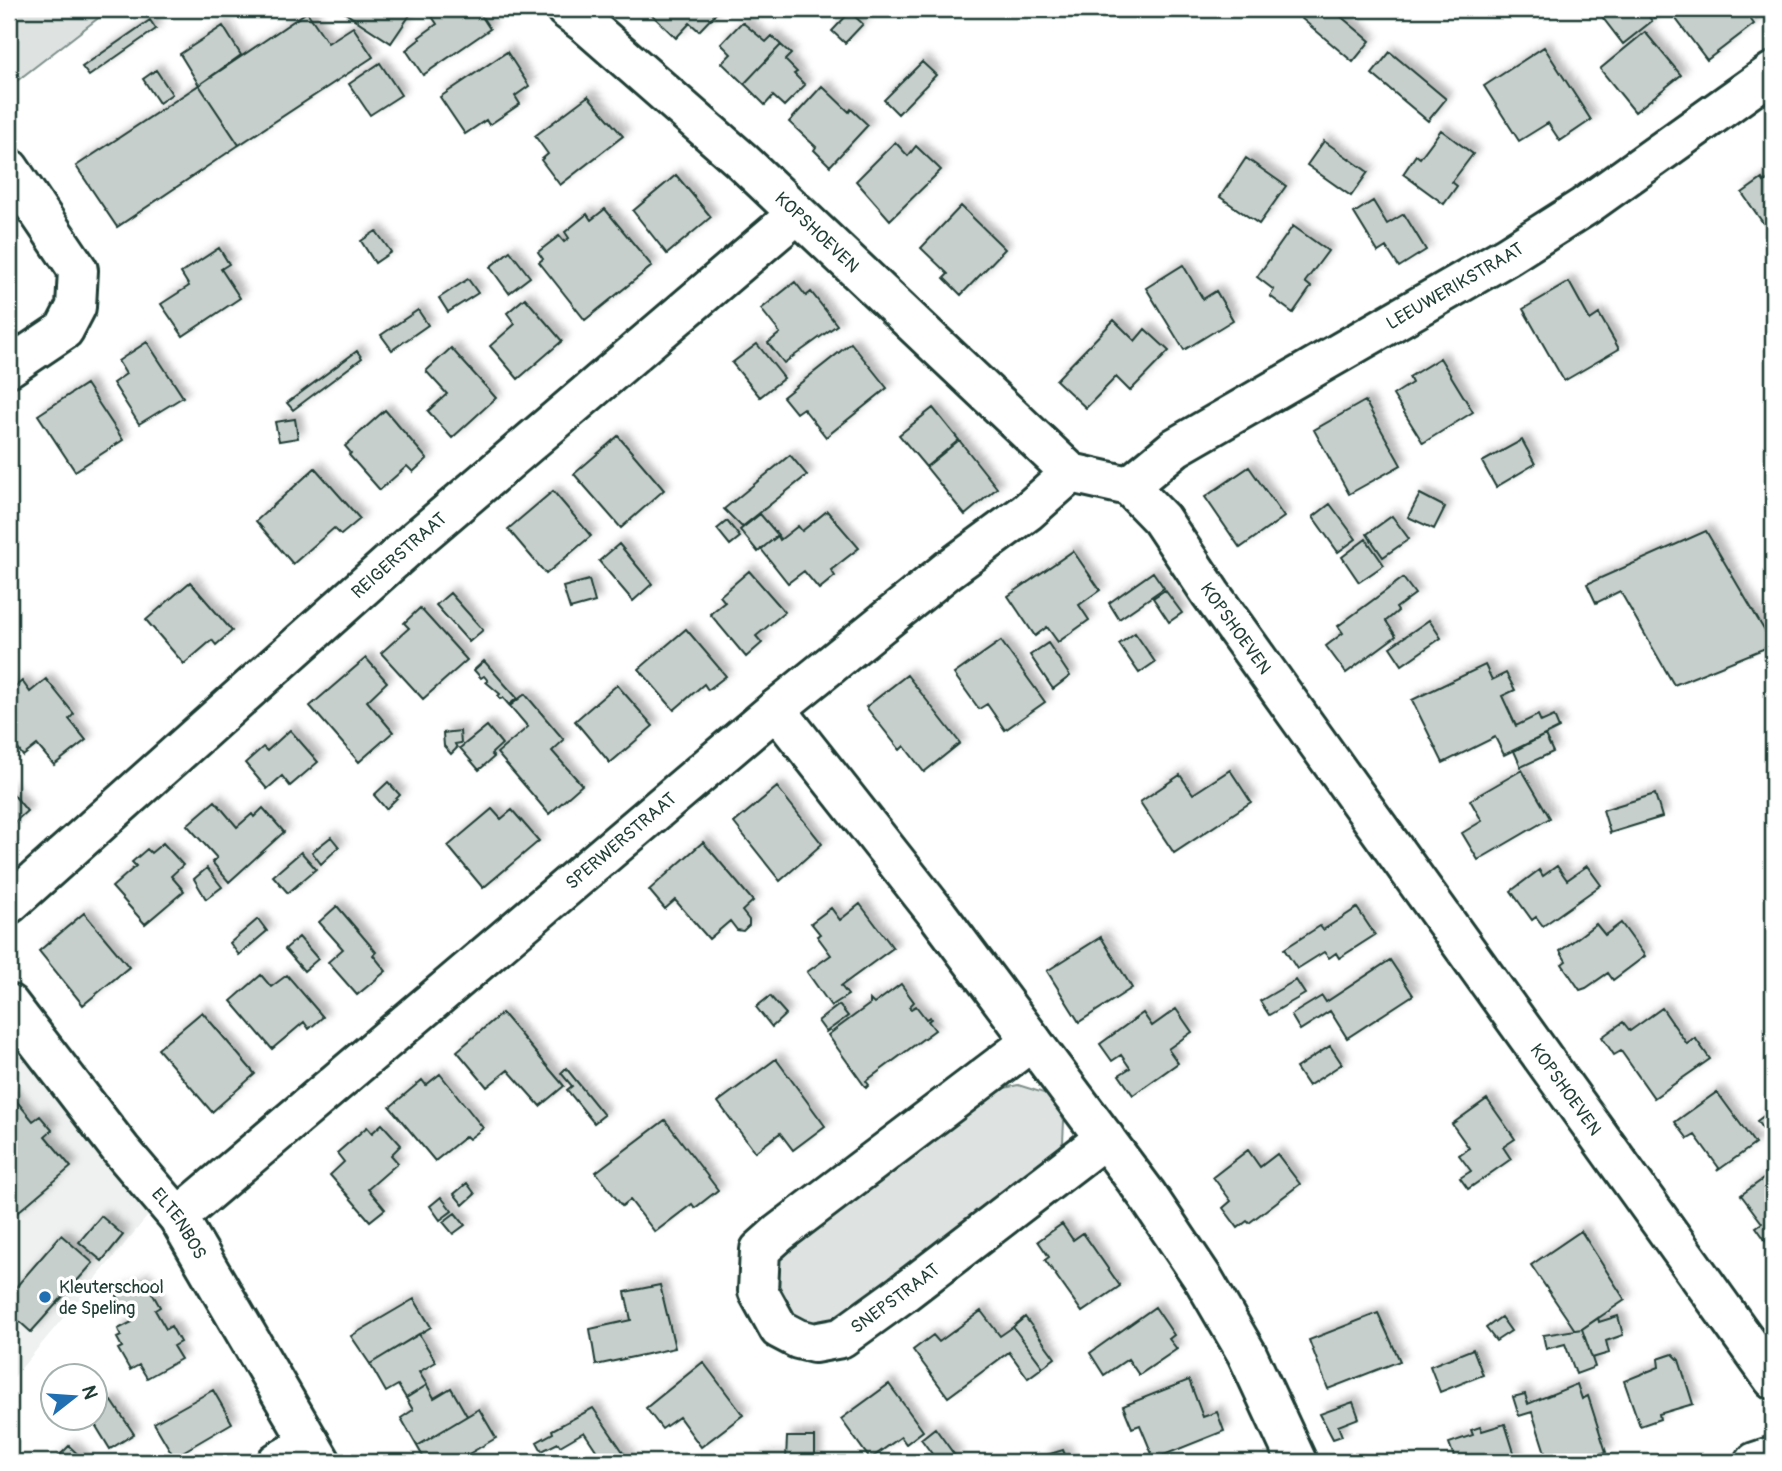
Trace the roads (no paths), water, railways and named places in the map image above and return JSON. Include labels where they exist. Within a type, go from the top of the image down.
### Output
[{"type":"street","name":"KOPSHOEVEN","points":[[566,9],[741,160],[1071,473]]},
{"type":"street","name":"LEEUWERIKSTRAAT","points":[[1129,486],[1176,447],[1507,256],[1594,200],[1773,72]]},
{"type":"street","points":[[9,168],[78,270],[76,307],[64,330],[9,367]]},
{"type":"street","name":"REIGERSTRAAT","points":[[9,904],[418,538],[797,214]]},
{"type":"street","points":[[1071,473],[1129,486]]},
{"type":"street","name":"SPERWERSTRAAT","points":[[178,1217],[776,709],[948,570],[1027,512],[1071,473]]},
{"type":"street","name":"KOPSHOEVEN","points":[[1129,486],[1161,519],[1287,701],[1773,1379]]},
{"type":"street","points":[[776,709],[938,915],[1147,1195],[1204,1280],[1247,1354],[1297,1462]]},
{"type":"street","name":"ELTENBOS","points":[[9,1004],[121,1150],[178,1217],[315,1453]]},
{"type":"street","name":"SNEPSTRAAT","points":[[1032,1041],[779,1233],[761,1250],[758,1292],[779,1329],[798,1339],[814,1343],[841,1338],[1105,1138]]},
{"type":"street","points":[[277,1462],[315,1453]]},
{"type":"street","points":[[1755,1462],[1773,1456]]},
{"type":"place","name":"Kleuterschool de Speling","points":[[45,1297]]}]
